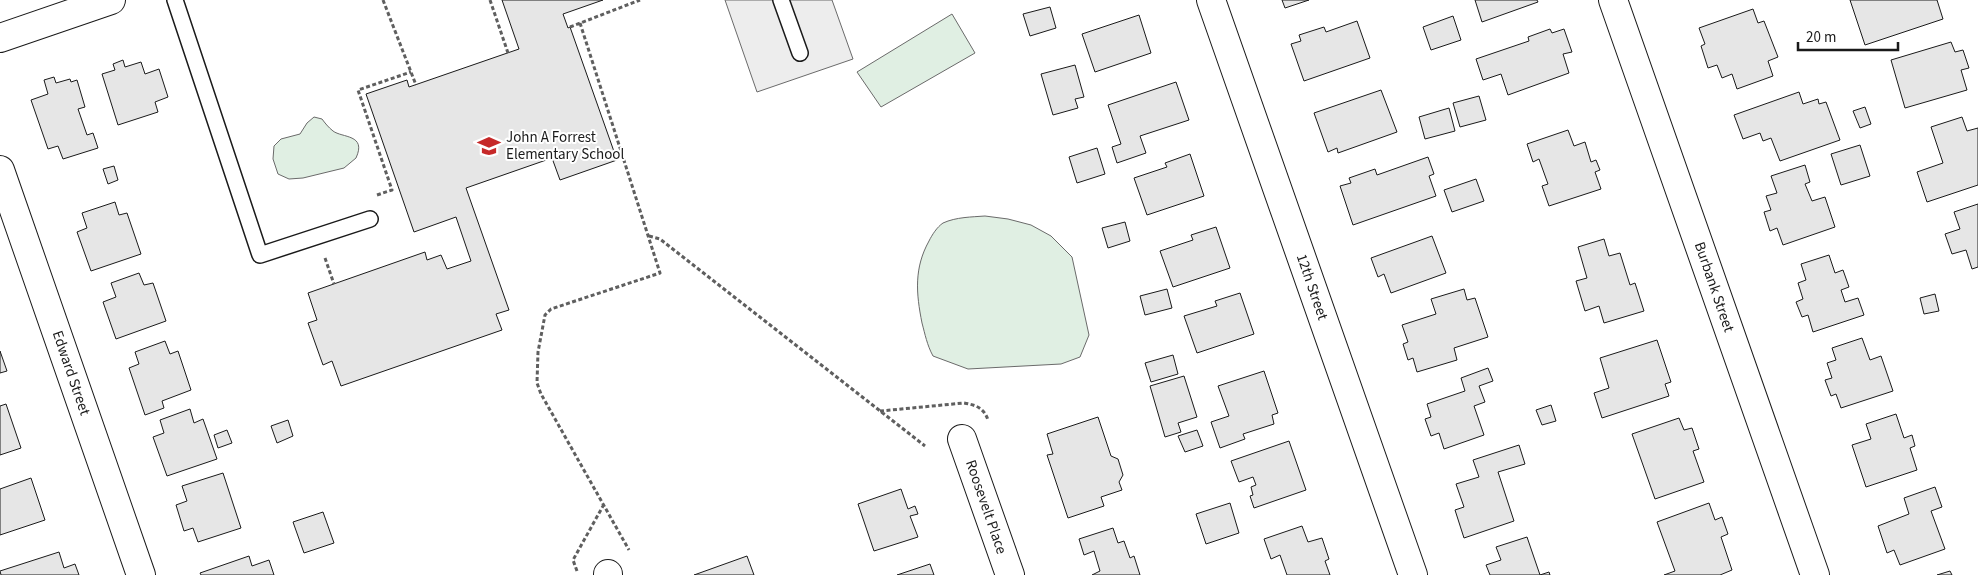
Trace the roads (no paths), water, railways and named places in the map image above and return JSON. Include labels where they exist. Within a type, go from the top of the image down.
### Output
[{"type":"street","points":[[0,38],[111,0]]},
{"type":"street","name":"12th Street","points":[[1211,0],[1413,575]]},
{"type":"street","name":"Burbank Street","points":[[1612,0],[1815,575]]},
{"type":"street","name":"Edward Street","points":[[0,170],[141,575]]},
{"type":"street","name":"Roosevelt Place","points":[[962,439],[1010,575]]},
{"type":"lane","points":[[175,0],[260,255],[370,218]]},
{"type":"lane","points":[[781,0],[800,53]]},
{"type":"place","name":"John A Forrest Elementary School","points":[[489,146]]}]
